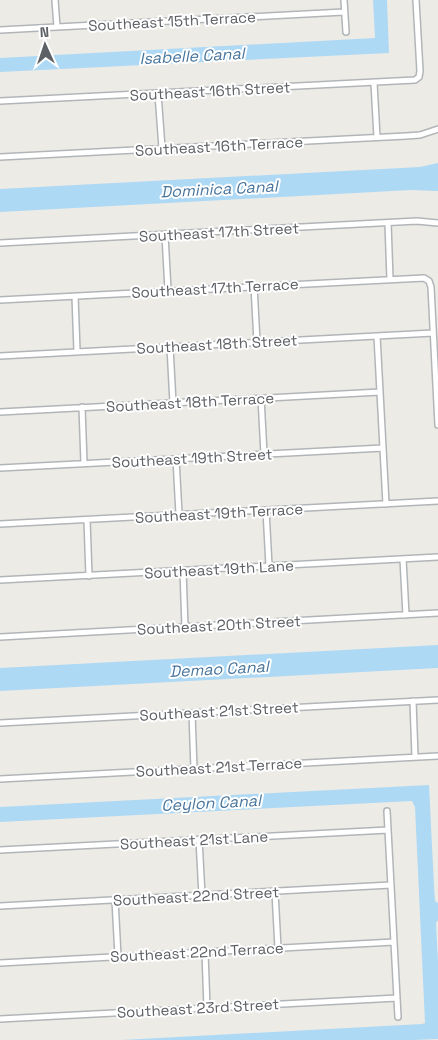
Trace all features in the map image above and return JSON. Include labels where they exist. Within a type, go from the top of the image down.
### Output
[{"type":"street","points":[[55,0],[56,27]]},
{"type":"street","points":[[344,0],[346,32]]},
{"type":"street","name":"Southeast 16th Street","points":[[0,101],[415,80],[419,77],[416,0]]},
{"type":"street","name":"Southeast 15th Terrace","points":[[0,30],[344,12]]},
{"type":"street","points":[[0,22],[0,30]]},
{"type":"street","points":[[374,83],[377,137]]},
{"type":"street","points":[[158,94],[162,148]]},
{"type":"street","name":"Southeast 16th Terrace","points":[[0,157],[420,135],[438,129]]},
{"type":"street","name":"Southeast 17th Street","points":[[0,243],[423,221],[438,223]]},
{"type":"street","points":[[388,223],[390,279]]},
{"type":"street","points":[[165,235],[168,290]]},
{"type":"street","name":"Southeast 17th Terrace","points":[[0,300],[422,278],[429,281],[431,287],[433,333]]},
{"type":"street","points":[[254,286],[257,342]]},
{"type":"street","points":[[75,296],[77,351]]},
{"type":"street","points":[[433,333],[438,425]]},
{"type":"street","name":"Southeast 18th Street","points":[[0,356],[433,333]]},
{"type":"street","points":[[377,336],[386,504]]},
{"type":"street","points":[[170,347],[173,403]]},
{"type":"street","name":"Southeast 18th Terrace","points":[[0,412],[380,392]]},
{"type":"street","points":[[261,398],[264,454]]},
{"type":"street","points":[[82,408],[84,464]]},
{"type":"street","name":"Southeast 19th Street","points":[[0,468],[383,448]]},
{"type":"street","points":[[176,459],[179,514]]},
{"type":"street","name":"Southeast 19th Terrace","points":[[0,524],[438,501]]},
{"type":"street","points":[[266,510],[269,566]]},
{"type":"street","points":[[87,520],[90,576]]},
{"type":"street","name":"Southeast 19th Lane","points":[[0,580],[438,557]]},
{"type":"street","points":[[403,559],[406,615]]},
{"type":"street","points":[[183,571],[186,627]]},
{"type":"street","name":"Southeast 20th Street","points":[[0,637],[438,614]]},
{"type":"street","name":"Southeast 21st Street","points":[[0,723],[438,700]]},
{"type":"street","points":[[412,701],[415,757]]},
{"type":"street","points":[[192,713],[194,769]]},
{"type":"street","name":"Southeast 21st Terrace","points":[[0,779],[438,756]]},
{"type":"street","points":[[387,811],[398,1018]]},
{"type":"street","name":"Southeast 21st Lane","points":[[0,850],[388,830]]},
{"type":"street","points":[[199,840],[202,896]]},
{"type":"street","name":"Southeast 22nd Street","points":[[0,906],[391,886]]},
{"type":"street","points":[[275,892],[278,948]]},
{"type":"street","points":[[114,900],[118,956]]},
{"type":"street","name":"Southeast 22nd Terrace","points":[[0,962],[394,942]]},
{"type":"street","points":[[205,952],[207,1008]]},
{"type":"street","name":"Southeast 23rd Street","points":[[0,1019],[397,998]]},
{"type":"water","name":"Isabelle Canal","points":[[373,0],[387,0],[389,53],[0,72],[0,58],[375,38]]},
{"type":"water","name":"Dominica Canal","points":[[438,163],[438,191],[411,190],[0,212],[0,189],[420,167]]},
{"type":"water","name":"Demao Canal","points":[[438,645],[438,668],[0,691],[0,668]]},
{"type":"water","name":"Ceylon Canal","points":[[429,785],[435,901],[438,903],[438,920],[436,923],[438,1039],[122,1040],[425,1023],[415,807],[412,801],[0,822],[0,807]]}]
